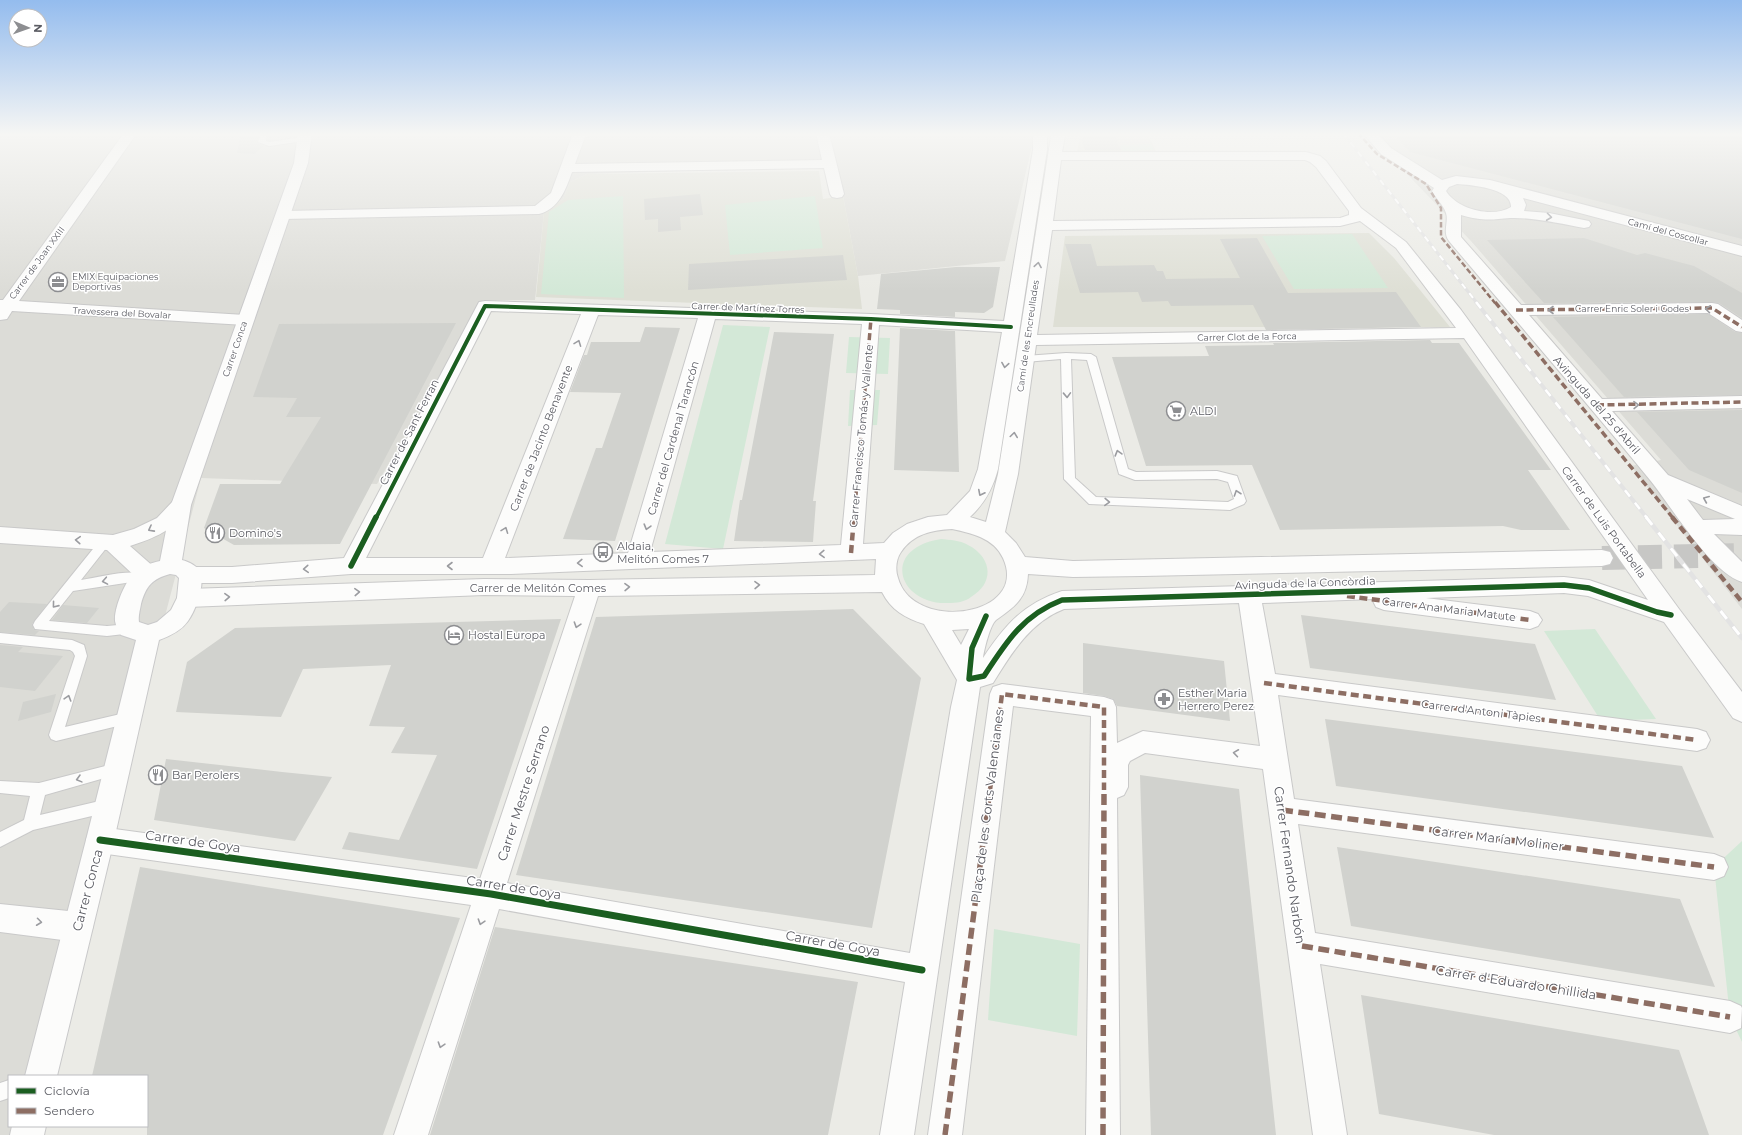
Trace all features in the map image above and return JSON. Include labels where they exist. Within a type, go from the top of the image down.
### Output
[{"type":"street","name":"Carrer de Joan XXIII","points":[[2,309],[91,186]]},
{"type":"street","name":"Carrer Conca","points":[[170,566],[181,504],[293,186]]},
{"type":"street","points":[[283,215],[538,210],[556,195],[560,186]]},
{"type":"street","points":[[835,186],[837,194]]},
{"type":"street","name":"Camí de les Encreullades","points":[[952,522],[978,499],[984,487],[1034,186]]},
{"type":"street","name":"Camí de les Encreullades","points":[[994,535],[1008,474],[1051,186]]},
{"type":"street","name":"Carrer de Luis Portabella","points":[[1338,186],[1356,211],[1401,245],[1467,333],[1670,615],[1742,711]]},
{"type":"street","points":[[1441,186],[1439,190],[1440,195],[1450,204],[1467,212],[1486,216]]},
{"type":"street","name":"Camí del Coscollar","points":[[1493,186],[1742,251]]},
{"type":"street","points":[[1500,188],[1515,197],[1519,202],[1519,207],[1516,211],[1510,214]]},
{"type":"street","points":[[1450,204],[1454,215],[1453,235]]},
{"type":"street","points":[[1045,226],[1340,222],[1356,217],[1356,211]]},
{"type":"street","name":"Camí del Coscollar","points":[[1486,216],[1510,214],[1568,220],[1742,261]]},
{"type":"street","points":[[1453,235],[1458,228],[1472,220],[1486,216]]},
{"type":"street","name":"Avinguda del 25 d'Abril","points":[[1453,235],[1661,480],[1724,559],[1742,574]]},
{"type":"street","name":"Carrer de Martínez Torres","points":[[485,306],[871,319],[1011,327]]},
{"type":"street","name":"Carrer de Sant Ferran","points":[[351,566],[485,306]]},
{"type":"street","name":"Carrer Enric Soler i Godes","points":[[1516,310],[1712,308],[1742,327]]},
{"type":"street","name":"Travessera del Bovalar","points":[[2,309],[245,320]]},
{"type":"street","name":"Carrer de Jacinto Benavente","points":[[491,566],[591,310]]},
{"type":"street","name":"Carrer del Cardenal Tarancón","points":[[637,561],[708,314]]},
{"type":"street","name":"Carrer Francisco Tomás y Valiente","points":[[851,552],[871,319]]},
{"type":"street","name":"Carrer Clot de la Forca","points":[[1026,349],[1467,333]]},
{"type":"street","points":[[1597,405],[1742,402]]},
{"type":"street","points":[[1661,480],[1742,514]]},
{"type":"street","points":[[0,535],[109,542],[142,534],[164,523],[181,504]]},
{"type":"street","points":[[952,522],[974,526],[994,535],[1002,540],[1012,552],[1018,565],[1018,580],[1013,594],[1002,607],[986,616],[969,620],[951,621],[933,619],[913,610],[897,598],[888,583],[885,567],[889,551],[899,538],[914,528],[932,523],[952,522]]},
{"type":"street","points":[[1698,528],[1710,526],[1742,527]]},
{"type":"street","points":[[109,542],[144,576]]},
{"type":"street","name":"Carrer de Melitón Comes","points":[[190,575],[232,575],[351,566],[491,566],[889,551]]},
{"type":"street","name":"Avinguda de la Concòrdia","points":[[1018,565],[1073,569],[1602,558]]},
{"type":"street","points":[[170,566],[182,568],[190,575],[188,598],[179,616],[165,628],[139,631],[126,620],[133,590],[144,576],[158,569],[170,566]]},
{"type":"street","name":"Carrer de Melitón Comes","points":[[188,598],[484,587],[589,588],[888,583]]},
{"type":"street","name":"Avinguda de la Concòrdia","points":[[969,679],[984,676],[1009,639],[1030,616],[1050,604],[1062,600],[1249,596],[1320,592],[1564,585],[1589,588],[1657,612],[1670,615]]},
{"type":"street","name":"Carrer Mestre Serrano","points":[[411,1135],[491,894],[589,588]]},
{"type":"street","name":"Carrer Ana Maria Matute","points":[[1320,592],[1530,620]]},
{"type":"street","name":"Carrer Fernando Narbón","points":[[1249,596],[1264,683],[1330,1135]]},
{"type":"street","points":[[897,1135],[963,707],[969,679],[972,648],[986,616]]},
{"type":"street","points":[[933,619],[969,679]]},
{"type":"street","name":"Carrer Conca","points":[[42,1075],[129,718],[139,631]]},
{"type":"street","name":"Carrer d'Antoni Tàpies","points":[[1264,683],[1697,740]]},
{"type":"street","name":"Plaça de les Corts Valencianes","points":[[945,1135],[1002,694],[1104,706],[1103,1135]]},
{"type":"street","points":[[1114,1135],[1115,765],[1121,753],[1143,742],[1275,759]]},
{"type":"street","name":"Carrer María Moliner","points":[[1282,810],[1714,866]]},
{"type":"street","name":"Carrer de Goya","points":[[100,840],[491,894],[922,970]]},
{"type":"street","points":[[0,918],[78,927]]},
{"type":"street","name":"Carrer d'Eduardo Chillida","points":[[1302,946],[1730,1017]]},
{"type":"lane","points":[[1026,349],[1066,356],[1091,357],[1123,472],[1135,476],[1217,475],[1232,479],[1240,501],[1230,506],[1093,501],[1070,479],[1066,356]]},
{"type":"lane","points":[[109,542],[39,625],[107,631],[139,631]]},
{"type":"lane","points":[[70,587],[144,576]]},
{"type":"lane","points":[[0,638],[72,645],[79,649],[81,656],[56,735],[129,718]]},
{"type":"lane","points":[[0,787],[39,790],[117,769]]},
{"type":"lane","points":[[30,824],[39,790]]},
{"type":"lane","points":[[0,840],[30,824],[108,806]]},
{"type":"shaded area","points":[[0,186],[568,186],[563,199],[544,212],[535,300],[483,300],[377,484],[201,478],[45,1075],[8,1075],[8,1127],[31,1127],[29,1135],[0,1135]]},
{"type":"shaded area","points":[[568,186],[821,186],[823,199],[843,196],[858,276],[862,309],[536,297],[544,212],[563,199]]},
{"type":"shaded area","points":[[840,186],[1023,186],[1005,261],[858,276]]},
{"type":"shaded area","points":[[1419,186],[1742,186],[1742,609],[1631,466],[1661,460],[1471,241]]},
{"type":"shaded area","points":[[1369,233],[1394,258],[1450,327],[1053,327],[1065,236]]},
{"type":"green space","points":[[623,196],[624,298],[541,294],[549,212],[568,200]]},
{"type":"green space","points":[[815,196],[823,248],[730,255],[725,205]]},
{"type":"green space","points":[[1352,234],[1388,288],[1294,289],[1262,236]]},
{"type":"green space","points":[[723,325],[770,327],[723,549],[665,544]]},
{"type":"green space","points":[[849,337],[890,338],[888,374],[846,373]]},
{"type":"green space","points":[[850,390],[880,390],[877,425],[848,426]]},
{"type":"green space","points":[[941,539],[965,543],[976,550],[986,563],[988,570],[984,585],[969,599],[951,603],[931,601],[918,595],[908,586],[903,576],[903,564],[909,554],[921,545]]},
{"type":"green space","points":[[1595,629],[1656,719],[1601,721],[1544,631]]},
{"type":"green space","points":[[1742,841],[1742,1042],[1730,1017],[1714,867]]},
{"type":"green space","points":[[994,929],[1080,944],[1077,1036],[988,1020]]},
{"type":"building","points":[[1540,186],[1742,186],[1742,239]]},
{"type":"building","points":[[700,194],[703,215],[680,217],[681,230],[658,232],[658,219],[645,220],[644,199]]},
{"type":"building","points":[[1257,238],[1288,293],[1396,292],[1421,327],[1266,330],[1253,305],[1171,306],[1168,301],[1142,302],[1138,292],[1080,293],[1065,244],[1091,244],[1097,266],[1154,265],[1157,271],[1163,271],[1166,279],[1240,278],[1220,239]]},
{"type":"building","points":[[1584,238],[1637,255],[1645,253],[1694,266],[1742,293],[1742,318],[1719,303],[1712,302],[1544,303],[1487,240]]},
{"type":"building","points":[[843,255],[847,280],[688,290],[689,264]]},
{"type":"building","points":[[956,267],[1000,267],[993,307],[984,313],[955,312],[955,317],[900,314],[900,310],[877,309],[881,274]]},
{"type":"building","points":[[1708,314],[1735,332],[1742,333],[1742,395],[1624,397],[1553,317]]},
{"type":"building","points":[[456,323],[340,544],[234,545],[204,528],[220,484],[280,484],[321,417],[286,417],[297,398],[253,397],[279,324]]},
{"type":"building","points":[[645,327],[680,328],[615,541],[563,539],[596,448],[602,448],[621,393],[570,392],[584,355],[587,355],[591,342],[640,342]]},
{"type":"building","points":[[900,328],[955,331],[959,472],[894,470]]},
{"type":"building","points":[[774,332],[834,334],[813,501],[816,501],[813,542],[734,541],[740,500],[742,500]]},
{"type":"building","points":[[1430,340],[1432,343],[1459,343],[1551,470],[1528,470],[1570,530],[1521,530],[1503,526],[1280,530],[1252,465],[1146,466],[1112,357],[1209,356],[1205,346]]},
{"type":"building","points":[[1742,410],[1742,493],[1689,470],[1637,412]]},
{"type":"building","points":[[9,602],[47,604],[32,624],[34,630],[39,631],[35,635],[0,632],[0,612]]},
{"type":"building","points":[[63,605],[99,608],[87,623],[52,620]]},
{"type":"building","points":[[853,609],[921,678],[872,928],[516,875],[596,617]]},
{"type":"building","points":[[1301,615],[1535,644],[1556,700],[1310,668]]},
{"type":"building","points":[[561,619],[477,869],[342,849],[349,832],[399,840],[437,755],[391,753],[405,727],[369,726],[391,665],[303,669],[281,717],[176,712],[187,662],[235,628]]},
{"type":"building","points":[[1083,643],[1224,661],[1230,721],[1117,706],[1113,699],[1083,693]]},
{"type":"building","points":[[0,645],[23,647],[18,652],[63,656],[35,691],[0,687]]},
{"type":"building","points":[[56,694],[51,712],[18,721],[23,702]]},
{"type":"building","points":[[1325,719],[1682,766],[1714,838],[1336,786]]},
{"type":"building","points":[[166,759],[332,777],[295,841],[154,820]]},
{"type":"building","points":[[1140,775],[1239,789],[1276,1135],[1151,1135]]},
{"type":"building","points":[[1337,847],[1680,899],[1715,987],[1351,926]]},
{"type":"building","points":[[140,867],[460,918],[383,1135],[147,1135],[148,1075],[92,1075]]},
{"type":"building","points":[[495,927],[858,982],[828,1135],[430,1135]]},
{"type":"building","points":[[1361,995],[1679,1050],[1709,1135],[1494,1135],[1379,1114]]},
{"type":"tunnel","points":[[1602,558],[1742,555]]},
{"type":"railway","points":[[1385,186],[1477,303]]},
{"type":"railway","points":[[1476,302],[1647,518]]},
{"type":"railway","points":[[1646,517],[1742,638]]},
{"type":"marked path","points":[[1427,186],[1441,208],[1441,237],[1742,602]]},
{"type":"marked path","points":[[1516,310],[1712,308],[1742,327]]},
{"type":"marked path","points":[[851,553],[871,319]]},
{"type":"marked path","points":[[1597,405],[1742,402]]},
{"type":"marked path","points":[[1347,596],[1530,620]]},
{"type":"marked path","points":[[1264,683],[1697,740]]},
{"type":"marked path","points":[[945,1135],[1002,694],[1104,707],[1103,1135]]},
{"type":"marked path","points":[[1282,810],[1714,867]]},
{"type":"marked path","points":[[1302,946],[1730,1017]]},
{"type":"cycle path","points":[[351,566],[485,306],[871,319],[1011,327]]},
{"type":"cycle path","points":[[986,616],[972,648],[969,679],[984,676],[1008,641],[1036,612],[1048,605],[1062,600],[1564,585],[1589,588],[1657,612],[1671,615]]},
{"type":"cycle path","points":[[100,840],[491,894],[922,970]]},
{"type":"place","name":"EMIX Equipaciones Deportivas","points":[[58,282]]},
{"type":"place","name":"ALDI","points":[[1176,411]]},
{"type":"place","name":"Domino's","points":[[215,533]]},
{"type":"place","name":"Aldaia, Melitón Comes 7","points":[[603,552]]},
{"type":"place","name":"Hostal Europa","points":[[454,635]]},
{"type":"place","name":"Esther Maria Herrero Perez","points":[[1164,699]]},
{"type":"place","name":"Bar Perolers","points":[[158,775]]}]
